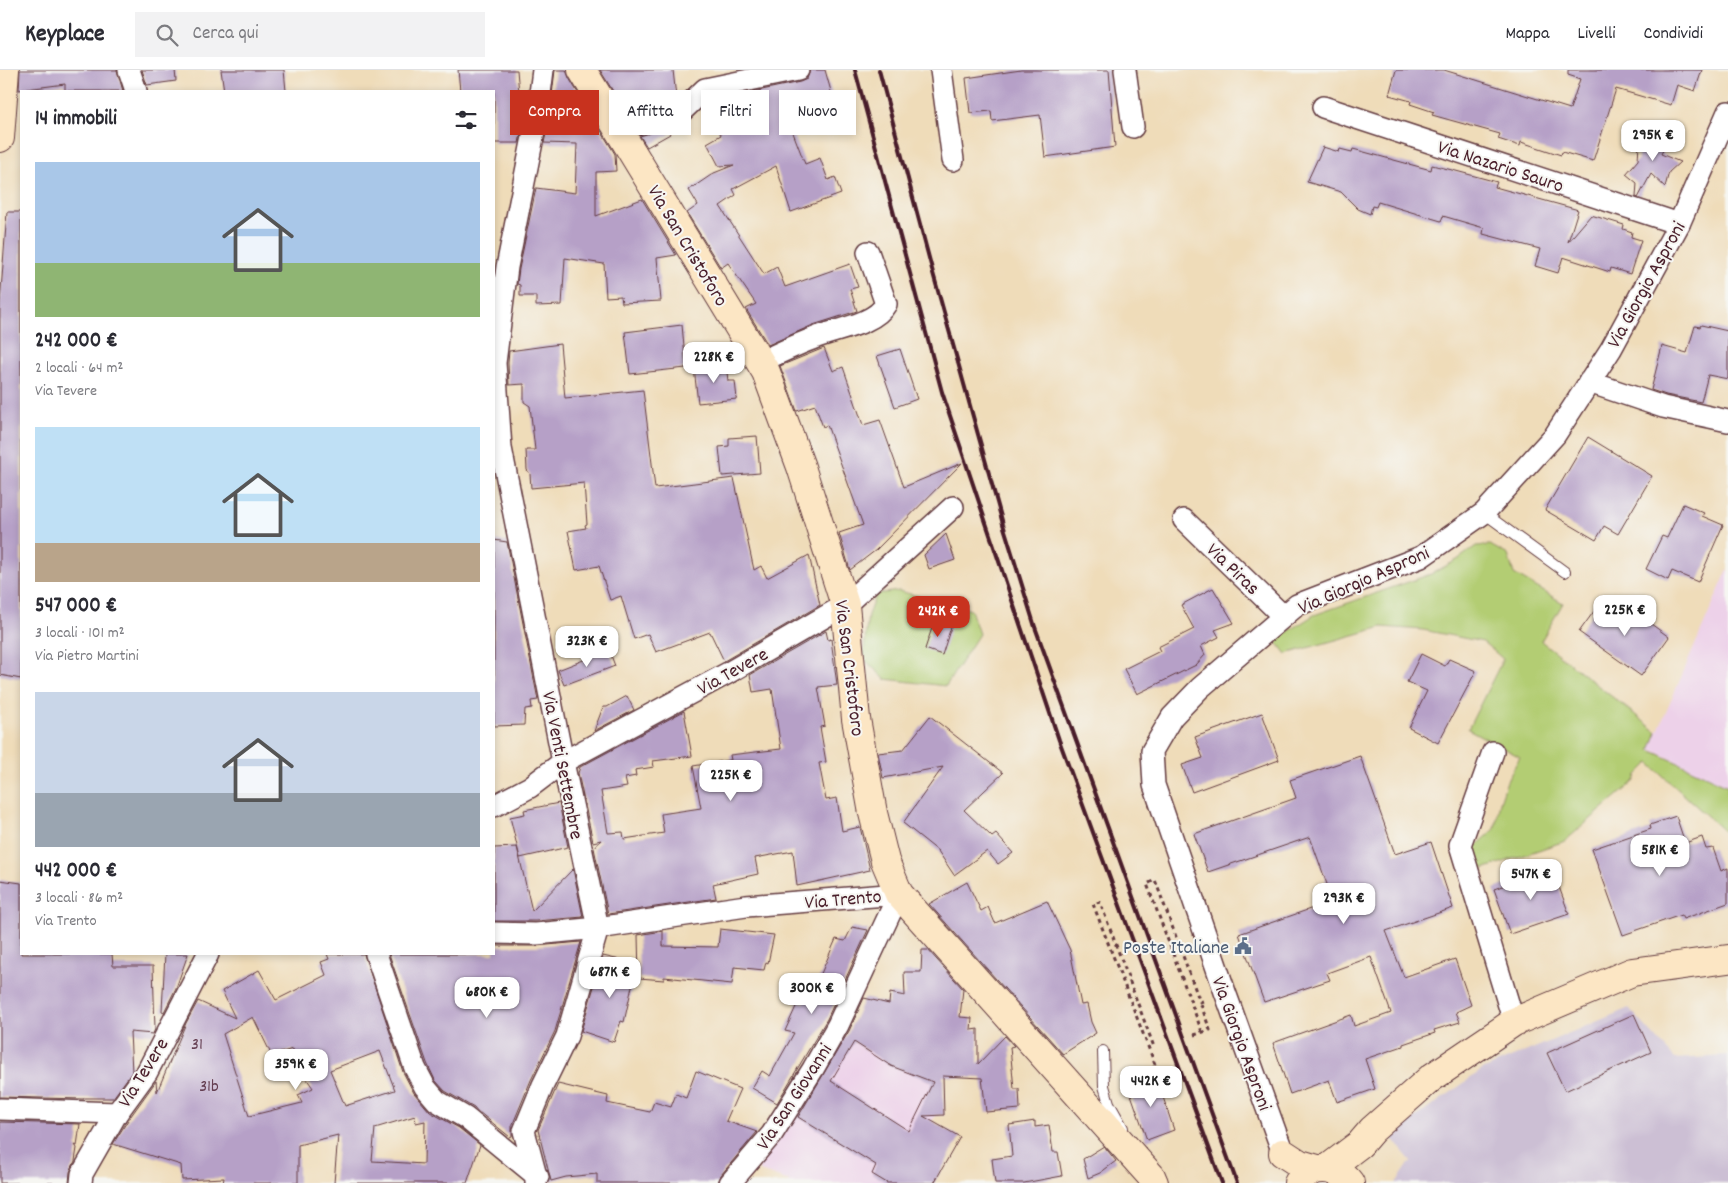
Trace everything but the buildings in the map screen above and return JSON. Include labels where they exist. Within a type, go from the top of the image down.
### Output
[{"type":"street","points":[[0,138],[6,70]]},
{"type":"street","points":[[129,70],[136,90]]},
{"type":"street","name":"Via Venti Settembre","points":[[539,1180],[524,1131],[543,1085],[567,1036],[598,928],[498,448],[495,363],[507,267],[537,117],[543,70]]},
{"type":"street","name":"Via San Cristoforo","points":[[582,70],[609,114]]},
{"type":"street","points":[[691,102],[705,89],[798,70]]},
{"type":"street","points":[[941,70],[953,160]]},
{"type":"street","points":[[1124,70],[1133,127]]},
{"type":"street","name":"Via Nazario Sauro","points":[[1323,107],[1679,224]]},
{"type":"street","name":"Via Giorgio Asproni","points":[[1292,1183],[1154,785],[1152,751],[1172,717],[1200,688],[1297,605],[1421,557],[1484,513],[1555,435],[1611,349],[1679,224],[1728,112]]},
{"type":"street","name":"Via San Cristoforo","points":[[622,135],[766,372],[801,467],[845,604],[857,728],[873,813],[885,860],[899,894]]},
{"type":"street","points":[[760,362],[817,337],[866,320],[882,310],[886,304],[868,252]]},
{"type":"street","points":[[1589,382],[1663,407],[1728,421]]},
{"type":"street","name":"Via Tevere","points":[[495,806],[530,788],[563,762],[728,673],[845,604],[953,506]]},
{"type":"street","name":"Via Piras","points":[[1184,520],[1284,616]]},
{"type":"street","points":[[1493,752],[1460,845],[1514,1022]]},
{"type":"street","name":"Via Trento","points":[[495,933],[536,934],[598,928],[746,906],[899,894],[1153,1180]]},
{"type":"street","name":"Via San Giovanni","points":[[730,1183],[772,1134],[813,1069],[838,1025],[899,894]]},
{"type":"street","name":"Via Tevere","points":[[0,1109],[117,1113],[147,1072],[207,955]]},
{"type":"street","points":[[376,955],[414,1068],[426,1086],[437,1101],[466,1118],[539,1180]]},
{"type":"street","points":[[1283,1153],[1300,1164],[1329,1177],[1372,1130],[1431,1078],[1514,1022],[1632,972],[1728,959]]},
{"type":"street","points":[[81,1183],[82,1174],[117,1113]]},
{"type":"lane","points":[[1484,513],[1565,572]]},
{"type":"lane","points":[[1103,1051],[1104,1086],[1109,1103],[1153,1180]]},
{"type":"path","points":[[1194,1035],[1210,1030],[1155,880],[1147,884],[1202,1032]]},
{"type":"path","points":[[1104,1086],[1156,1067],[1093,904],[1100,902],[1154,1047]]},
{"type":"path","points":[[1200,1002],[1225,992]]},
{"type":"path","points":[[1149,1048],[1159,1045]]},
{"type":"shaded area","points":[[1728,569],[1728,786],[1650,749]]},
{"type":"shaded area","points":[[1629,1008],[1675,1059],[1728,1056],[1728,1183],[1396,1183],[1411,1161],[1390,1136],[1482,1070]]},
{"type":"shaded area","points":[[842,1035],[893,1067],[914,1074],[943,1076],[943,1101],[899,1183],[789,1183],[789,1181],[760,1171],[759,1166],[806,1099]]},
{"type":"green space","points":[[1490,545],[1508,555],[1514,574],[1563,603],[1541,641],[1657,732],[1650,750],[1728,786],[1728,835],[1649,763],[1637,775],[1635,781],[1565,841],[1480,870],[1475,847],[1495,829],[1500,802],[1508,778],[1520,757],[1468,729],[1503,659],[1483,642],[1423,630],[1382,627],[1286,654],[1275,640],[1314,615],[1431,574],[1457,560],[1476,546]]},
{"type":"green space","points":[[899,591],[971,610],[979,634],[946,686],[885,679],[863,658],[868,615],[876,594]]},
{"type":"railway","points":[[855,70],[942,392],[1059,740],[1222,1183]]},
{"type":"railway","points":[[879,70],[1003,524],[1035,627],[1237,1183]]},
{"type":"place","name":"Poste Italiane","points":[[1243,946]]}]
